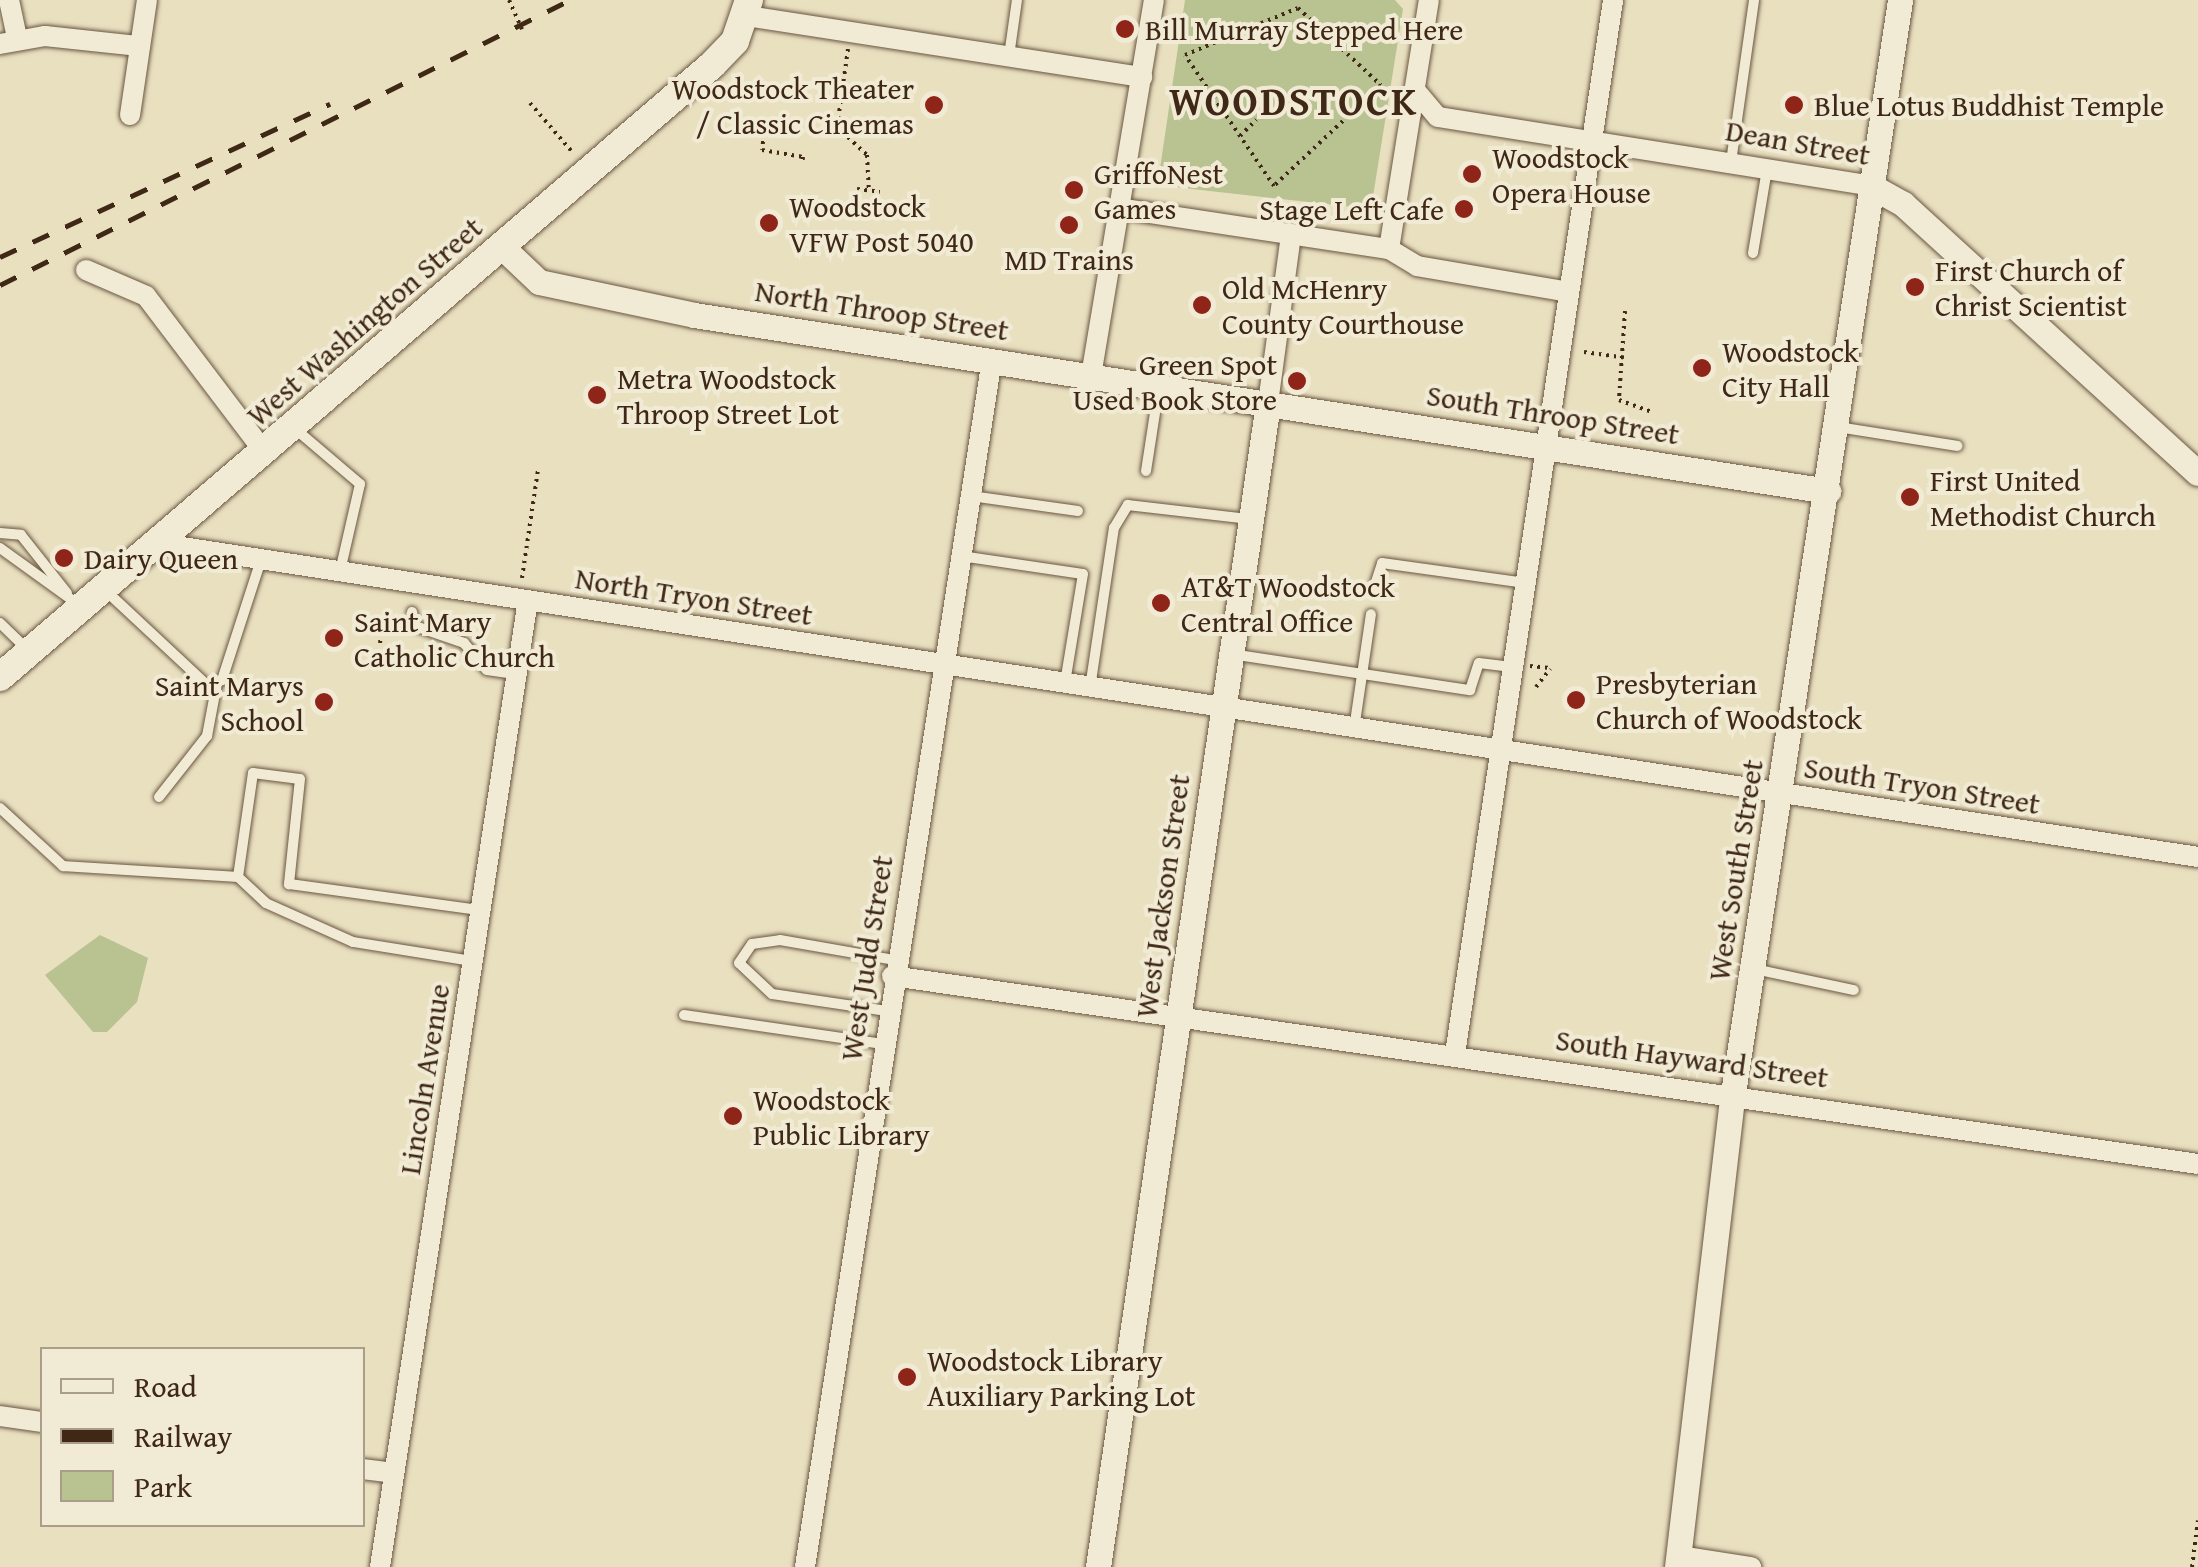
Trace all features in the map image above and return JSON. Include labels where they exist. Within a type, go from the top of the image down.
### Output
[{"type":"main road","name":"West Washington Street","points":[[0,677],[84,596],[156,543],[712,64],[748,8]]},
{"type":"street","points":[[8,0],[8,41],[140,46]]},
{"type":"street","points":[[130,115],[147,0]]},
{"type":"street","points":[[1091,376],[1124,209],[1154,0]]},
{"type":"street","points":[[1455,1054],[1613,0]]},
{"type":"street","name":"West South Street","points":[[1678,1561],[1732,1093],[1838,426],[1869,185],[1900,0]]},
{"type":"street","points":[[1389,249],[1429,1]]},
{"type":"street","points":[[748,8],[1142,76]]},
{"type":"street","points":[[1407,141],[1438,117],[1414,90]]},
{"type":"street","name":"Dean Street","points":[[1438,117],[1869,185],[1903,204],[2198,473]]},
{"type":"street","points":[[1124,209],[1389,249],[1417,266],[1569,292]]},
{"type":"street","name":"West Jackson Street","points":[[1098,1567],[1292,234]]},
{"type":"street","name":"North Throop Street","points":[[501,246],[538,282],[1268,403]]},
{"type":"street","points":[[86,270],[146,296],[262,450]]},
{"type":"street","name":"West Judd Street","points":[[805,1567],[882,1044],[992,359]]},
{"type":"street","name":"South Throop Street","points":[[1268,403],[1828,491]]},
{"type":"street","name":"North Tryon Street","points":[[156,543],[1222,708]]},
{"type":"street","name":"Lincoln Avenue","points":[[380,1567],[517,674],[524,599]]},
{"type":"street","name":"South Tryon Street","points":[[1222,708],[2198,857]]},
{"type":"street","name":"South Hayward Street","points":[[894,968],[1177,1018],[1732,1093],[2198,1164]]},
{"type":"street","points":[[0,1416],[40,1422]]},
{"type":"street","points":[[365,1469],[394,1473]]},
{"type":"street","points":[[1678,1561],[1751,1567]]},
{"type":"lane","points":[[1009,56],[1017,0]]},
{"type":"lane","points":[[1732,162],[1754,0]]},
{"type":"lane","points":[[1753,253],[1768,168]]},
{"type":"lane","points":[[1146,471],[1160,386]]},
{"type":"lane","points":[[291,426],[360,484],[340,571]]},
{"type":"lane","points":[[1838,426],[1958,446]]},
{"type":"lane","points":[[970,496],[1078,511]]},
{"type":"lane","points":[[1090,688],[1114,528],[1128,505],[1250,520]]},
{"type":"lane","points":[[0,533],[21,536],[84,596]]},
{"type":"lane","points":[[0,548],[84,596],[208,686],[216,682]]},
{"type":"lane","points":[[961,556],[1083,574],[1065,684]]},
{"type":"lane","points":[[159,797],[208,736],[216,682],[248,616],[261,559]]},
{"type":"lane","points":[[1374,588],[1382,562],[1527,584]]},
{"type":"lane","points":[[412,612],[415,626],[464,643],[487,670],[517,674]]},
{"type":"lane","points":[[1354,730],[1371,614]]},
{"type":"lane","points":[[0,623],[30,652]]},
{"type":"lane","points":[[1230,654],[1470,690],[1479,663],[1514,667]]},
{"type":"lane","points":[[238,876],[252,773],[294,777],[301,784],[289,884],[479,910]]},
{"type":"lane","points":[[0,808],[63,866],[238,876],[309,929],[472,962]]},
{"type":"lane","points":[[888,1011],[772,994],[739,963],[752,944],[822,944],[894,968]]},
{"type":"lane","points":[[1752,969],[1854,990]]},
{"type":"lane","points":[[684,1015],[882,1044]]},
{"type":"path","points":[[509,0],[522,29]]},
{"type":"path","points":[[1298,8],[1381,85],[1274,186],[1240,136],[1185,55],[1298,8]]},
{"type":"path","points":[[848,49],[837,127],[867,154],[870,190]]},
{"type":"path","points":[[530,103],[574,154]]},
{"type":"path","points":[[1240,136],[1256,120]]},
{"type":"path","points":[[764,134],[762,150],[803,157],[802,164]]},
{"type":"path","points":[[857,189],[880,192]]},
{"type":"path","points":[[1624,311],[1625,358],[1618,400],[1654,413]]},
{"type":"path","points":[[1584,352],[1625,358]]},
{"type":"path","points":[[524,599],[538,469]]},
{"type":"path","points":[[380,644],[384,608]]},
{"type":"path","points":[[1536,687],[1552,668]]},
{"type":"path","points":[[2192,1567],[2198,1520]]},
{"type":"green space","points":[[1185,0],[1395,0],[1403,9],[1371,209],[1165,186],[1159,175]]},
{"type":"green space","points":[[100,935],[148,958],[137,1002],[107,1032],[93,1032],[45,975]]},
{"type":"railway","points":[[0,285],[570,0]]},
{"type":"railway","points":[[0,257],[330,104]]},
{"type":"place","name":"Bill Murray Stepped Here","points":[[1125,29]]},
{"type":"place","name":"Woodstock Theater / Classic Cinemas","points":[[934,105]]},
{"type":"place","name":"Blue Lotus Buddhist Temple","points":[[1794,105]]},
{"type":"place","name":"Woodstock Opera House","points":[[1472,174]]},
{"type":"place","name":"GriffoNest Games","points":[[1074,190]]},
{"type":"place","name":"Stage Left Cafe","points":[[1464,209]]},
{"type":"place","name":"Woodstock VFW Post 5040","points":[[769,223]]},
{"type":"place","name":"MD Trains","points":[[1069,225]]},
{"type":"place","name":"First Church of Christ Scientist","points":[[1915,287]]},
{"type":"place","name":"Old McHenry County Courthouse","points":[[1202,305]]},
{"type":"place","name":"Woodstock City Hall","points":[[1702,368]]},
{"type":"place","name":"Green Spot Used Book Store","points":[[1297,381]]},
{"type":"place","name":"Metra Woodstock Throop Street Lot","points":[[597,395]]},
{"type":"place","name":"First United Methodist Church","points":[[1910,497]]},
{"type":"place","name":"Dairy Queen","points":[[64,558]]},
{"type":"place","name":"AT&T Woodstock Central Office","points":[[1161,603]]},
{"type":"place","name":"Saint Mary Catholic Church","points":[[334,638]]},
{"type":"place","name":"Presbyterian Church of Woodstock","points":[[1576,700]]},
{"type":"place","name":"Saint Marys School","points":[[324,702]]},
{"type":"place","name":"Woodstock Public Library","points":[[733,1116]]},
{"type":"place","name":"Woodstock Library Auxiliary Parking Lot","points":[[907,1377]]},
{"type":"district","name":"WOODSTOCK","points":[[1294,101]]}]
